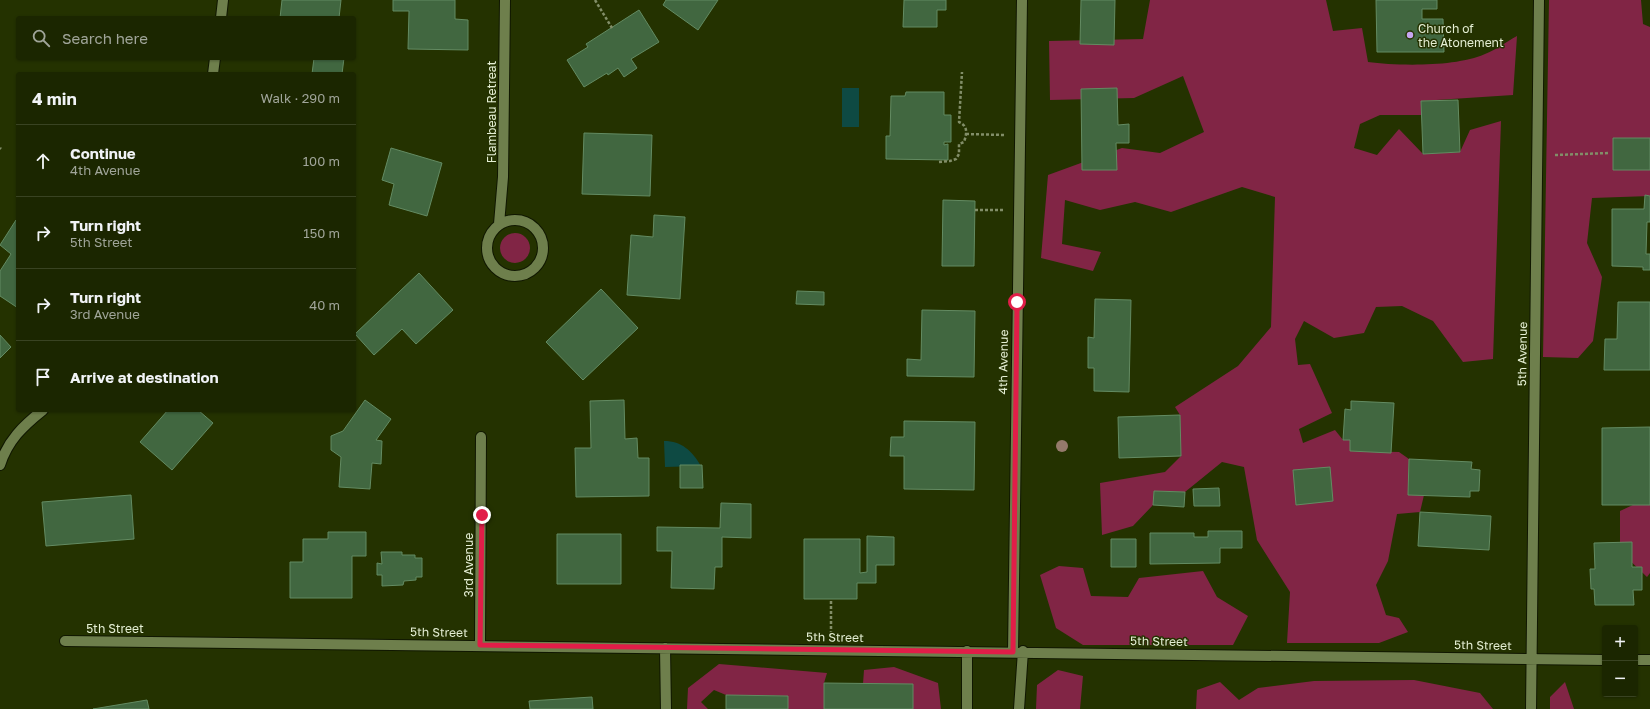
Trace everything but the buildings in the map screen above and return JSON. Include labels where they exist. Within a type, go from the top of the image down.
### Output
[{"type":"street","points":[[221,16],[223,0]]},
{"type":"street","name":"Flambeau Retreat","points":[[499,224],[503,177],[505,0]]},
{"type":"street","name":"4th Avenue","points":[[1019,709],[1019,210],[1022,0]]},
{"type":"street","name":"5th Avenue","points":[[1531,709],[1539,0]]},
{"type":"street","points":[[213,72],[215,60]]},
{"type":"street","points":[[516,219],[525,221],[533,225],[539,233],[543,242],[543,252],[540,261],[535,268],[527,274],[508,276],[499,272],[492,265],[488,257],[488,239],[492,230],[499,224],[507,220],[516,219]]},
{"type":"street","points":[[0,464],[5,449],[25,425],[41,412]]},
{"type":"street","name":"3rd Avenue","points":[[480,645],[482,437]]},
{"type":"street","name":"5th Street","points":[[65,641],[831,649],[1602,660]]},
{"type":"street","points":[[665,648],[666,709]]},
{"type":"street","points":[[967,651],[967,709]]},
{"type":"street","points":[[1638,660],[1650,660]]},
{"type":"path","points":[[595,0],[612,28]]},
{"type":"path","points":[[939,162],[950,162],[956,159],[959,154],[959,144],[964,142],[967,129],[964,124],[959,122],[962,72]]},
{"type":"path","points":[[966,134],[1020,135]]},
{"type":"path","points":[[1555,155],[1609,154]]},
{"type":"path","points":[[975,210],[1019,210]]},
{"type":"path","points":[[831,599],[831,649]]},
{"type":"shaded area","points":[[1150,0],[1326,0],[1333,31],[1362,28],[1368,62],[1411,65],[1459,61],[1489,52],[1517,36],[1513,95],[1421,101],[1421,115],[1380,115],[1360,124],[1354,148],[1377,155],[1399,129],[1423,154],[1460,152],[1470,130],[1501,121],[1493,359],[1463,362],[1433,321],[1402,306],[1376,307],[1364,333],[1334,338],[1304,321],[1295,339],[1298,365],[1310,364],[1332,413],[1299,429],[1303,443],[1335,430],[1343,440],[1350,440],[1350,451],[1399,452],[1409,459],[1408,494],[1424,495],[1420,512],[1397,514],[1388,561],[1376,585],[1386,615],[1399,618],[1408,632],[1379,643],[1287,643],[1290,592],[1257,540],[1244,467],[1222,462],[1185,492],[1154,491],[1153,505],[1133,526],[1102,535],[1100,483],[1165,472],[1181,456],[1180,415],[1175,407],[1238,366],[1271,327],[1275,197],[1242,187],[1171,212],[1135,202],[1100,210],[1065,200],[1062,244],[1101,252],[1093,271],[1041,258],[1048,175],[1122,148],[1160,153],[1204,132],[1183,76],[1134,98],[1050,100],[1049,41],[1143,39]]},
{"type":"shaded area","points":[[1549,0],[1641,0],[1643,24],[1650,27],[1650,196],[1592,198],[1587,243],[1602,277],[1593,341],[1578,358],[1543,357]]},
{"type":"shaded area","points":[[515,233],[526,237],[530,248],[526,259],[515,263],[504,259],[500,248],[504,237]]},
{"type":"shaded area","points":[[1650,497],[1650,573],[1647,577],[1620,551],[1620,511]]},
{"type":"shaded area","points":[[1059,566],[1083,568],[1091,596],[1128,597],[1139,578],[1203,571],[1217,597],[1248,616],[1233,645],[1083,645],[1056,628],[1040,575]]},
{"type":"shaded area","points":[[719,664],[827,673],[824,683],[824,709],[788,709],[788,696],[726,695],[714,690],[701,702],[708,709],[687,709],[688,688]]},
{"type":"shaded area","points":[[894,667],[938,683],[941,709],[913,709],[863,684],[864,670]]},
{"type":"shaded area","points":[[1058,670],[1083,676],[1080,709],[1036,709],[1037,685]]},
{"type":"shaded area","points":[[1414,680],[1480,693],[1493,709],[1196,709],[1197,690],[1220,682],[1239,700],[1258,688],[1314,681]]},
{"type":"shaded area","points":[[1565,682],[1574,709],[1550,709],[1550,697]]},
{"type":"water","points":[[842,88],[859,88],[859,127],[842,127]]},
{"type":"water","points":[[664,441],[670,441],[686,448],[701,466],[665,467]]},
{"type":"place","name":"Church of the Atonement","points":[[1410,35]]},
{"type":"route","points":[[482,515],[480,645],[1013,652],[1017,302]]}]
